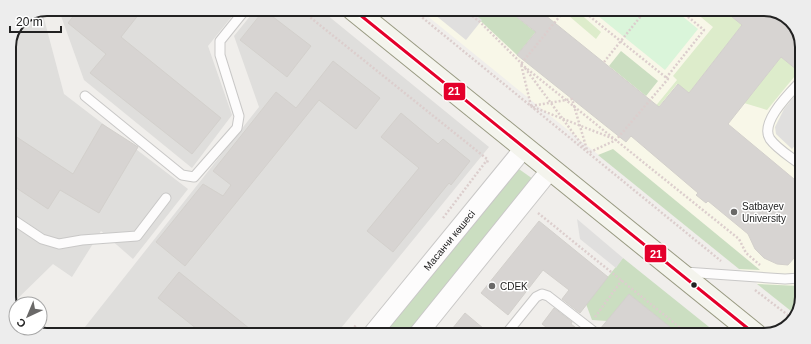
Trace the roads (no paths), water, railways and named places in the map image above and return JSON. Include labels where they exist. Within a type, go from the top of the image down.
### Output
[{"type":"main road","points":[[361,16],[747,328]]},
{"type":"street","name":"Масанчи көшесі","points":[[378,328],[525,148]]},
{"type":"street","points":[[423,328],[551,169]]},
{"type":"lane","points":[[86,96],[182,175],[194,177],[237,128],[239,116],[220,55],[220,41],[240,16]]},
{"type":"lane","points":[[795,88],[774,114],[767,128],[770,139],[795,160]]},
{"type":"lane","points":[[16,222],[42,239],[59,244],[82,240],[136,236],[166,198]]},
{"type":"lane","points":[[678,272],[785,279],[795,278]]},
{"type":"lane","points":[[511,328],[536,297],[542,294],[548,296],[588,328]]},
{"type":"place","name":"Satbayev University","points":[[734,212]]},
{"type":"place","name":"CDEK","points":[[492,286]]}]
